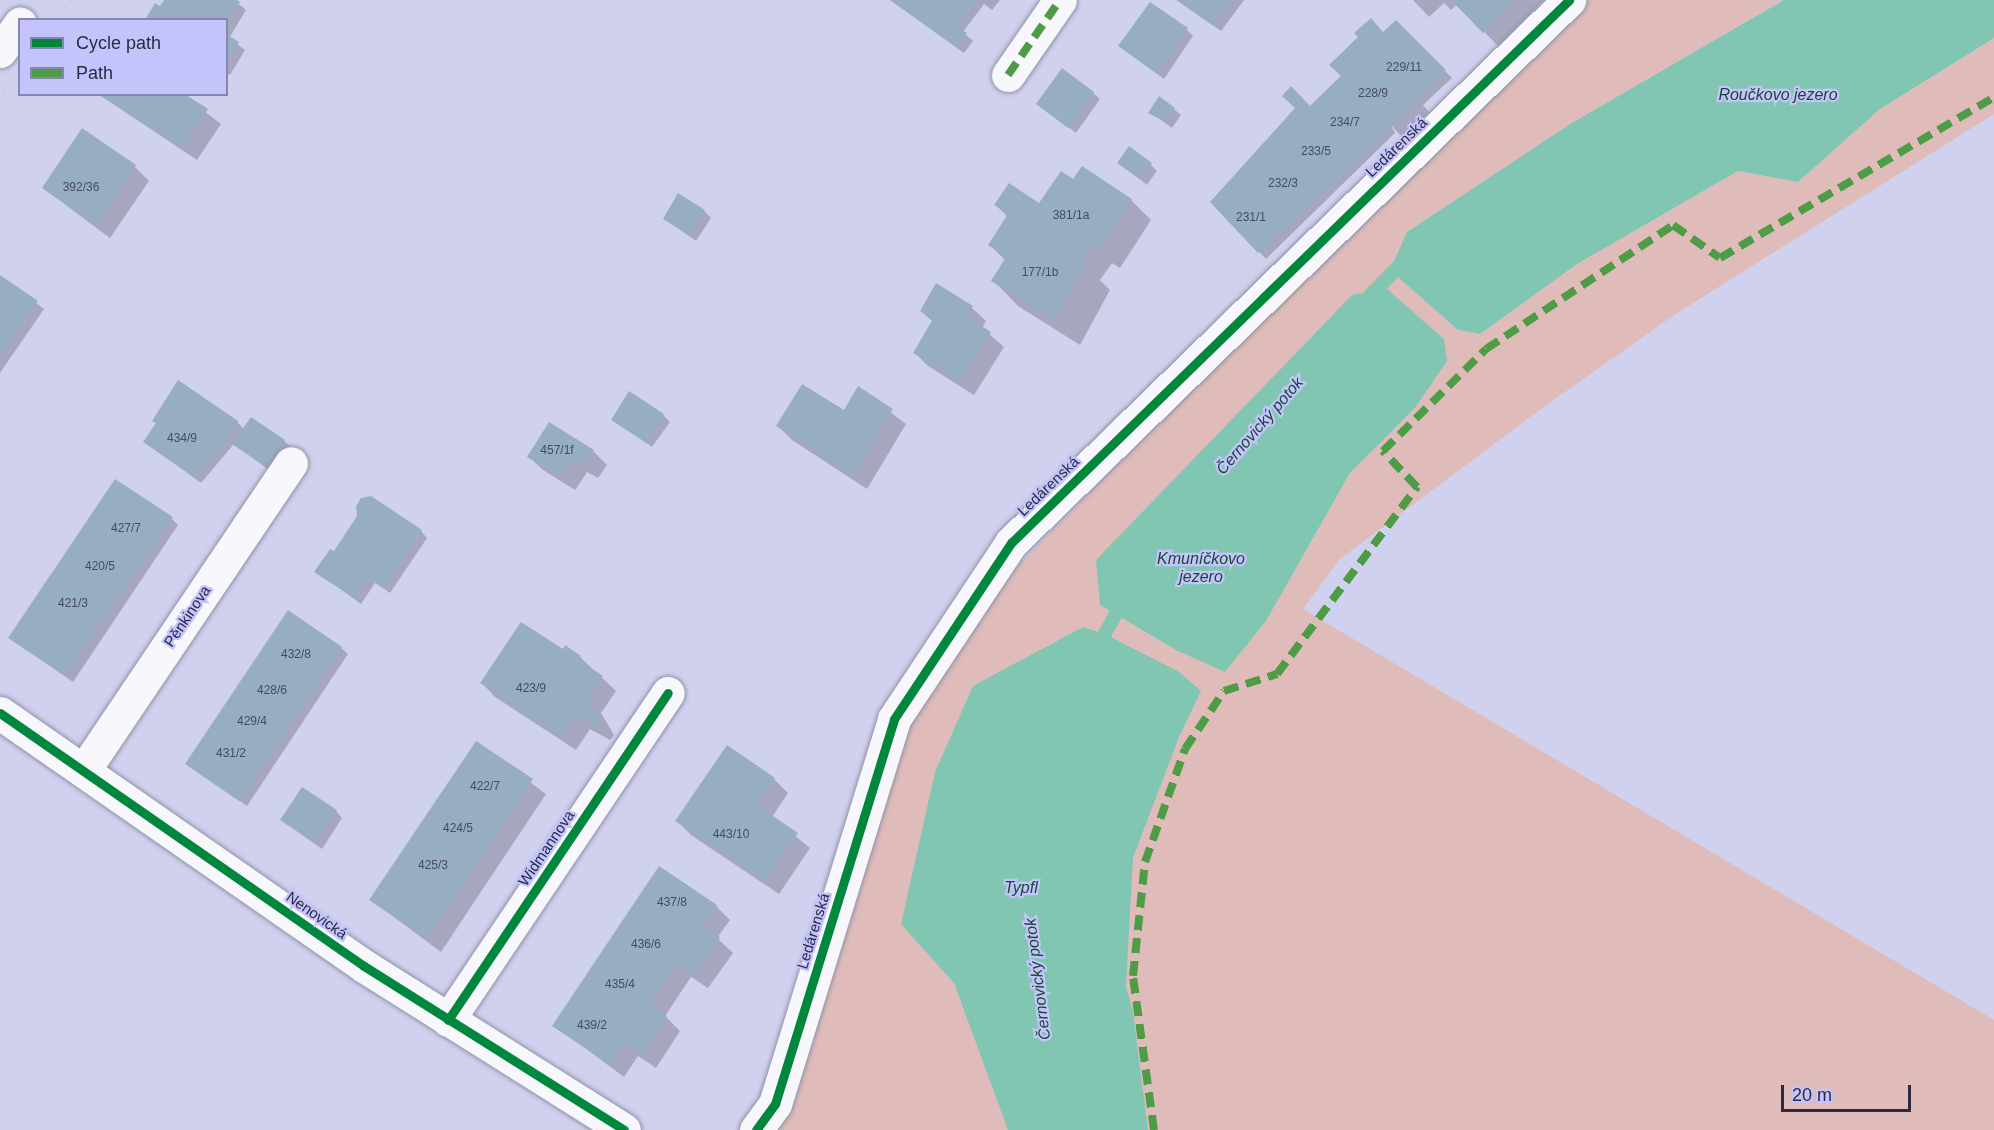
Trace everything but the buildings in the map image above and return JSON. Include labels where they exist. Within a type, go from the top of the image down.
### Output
[{"type":"street","points":[[23,18],[36,0]]},
{"type":"street","points":[[1008,75],[1060,0]]},
{"type":"street","name":"Ledárenská","points":[[756,1130],[775,1104],[894,719],[1011,543],[1569,0]]},
{"type":"street","points":[[0,51],[18,26]]},
{"type":"street","name":"Pěnkinova","points":[[84,770],[291,463]]},
{"type":"street","name":"Widmannova","points":[[448,1020],[668,693]]},
{"type":"street","name":"Nenovická","points":[[0,712],[364,966],[624,1130]]},
{"type":"path","points":[[57,18],[70,0]]},
{"type":"shaded area","points":[[1583,0],[1784,0],[1570,124],[1407,232],[1390,270],[1458,330],[1480,334],[1577,264],[1738,171],[1798,182],[1880,109],[1994,38],[1994,114],[1674,315],[1534,414],[1340,559],[1303,609],[1994,1020],[1994,1130],[780,1130],[903,737],[968,616],[1435,143]],"holes":[[[1415,408],[1350,473],[1266,621],[1225,671],[1176,650],[1100,605]]]},
{"type":"water","name":"Roučkovo jezero","points":[[1784,0],[1994,0],[1994,38],[1880,109],[1798,182],[1738,171],[1577,264],[1480,334],[1458,330],[1390,270],[1407,232],[1570,124]]},
{"type":"water","name":"Kmuníčkovo jezero","points":[[1387,289],[1444,339],[1447,361],[1415,408],[1350,473],[1266,621],[1225,672],[1176,650],[1100,605],[1096,560],[1352,295]]},
{"type":"water","name":"Typfl","points":[[1083,627],[1105,634],[1179,672],[1201,691],[1179,737],[1133,858],[1126,986],[1133,1012],[1148,1130],[1008,1130],[954,983],[901,924],[935,772],[973,686]]},
{"type":"waterway","name":"Černovický potok","points":[[1362,304],[1396,269],[1408,265]]},
{"type":"waterway","name":"Černovický potok","points":[[1096,650],[1124,599]]},
{"type":"marked path","points":[[1008,75],[1060,0]]},
{"type":"marked path","points":[[1154,1130],[1133,976],[1145,862],[1185,749],[1224,691],[1277,674],[1417,487],[1383,451],[1486,349],[1673,225],[1720,258],[1994,97]]},
{"type":"cycle path","points":[[756,1130],[775,1104],[894,719],[1011,543],[1569,0]]},
{"type":"cycle path","points":[[448,1020],[668,693]]},
{"type":"cycle path","points":[[0,713],[364,966],[624,1130]]}]
